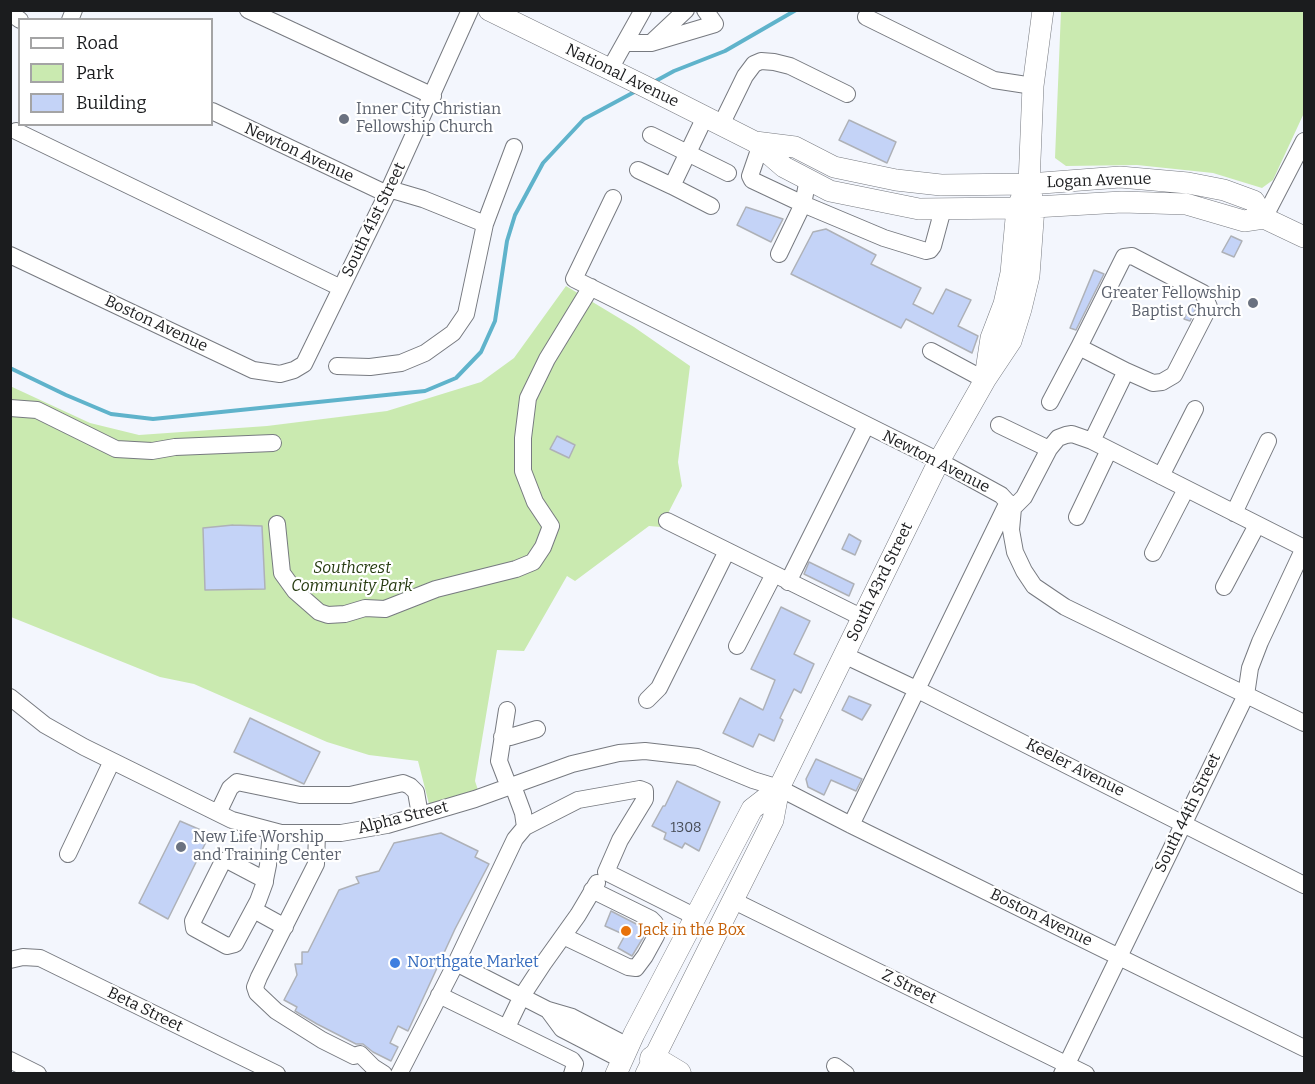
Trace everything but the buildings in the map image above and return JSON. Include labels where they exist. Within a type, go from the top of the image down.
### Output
[{"type":"highway","points":[[646,1069],[678,1074]]},
{"type":"main road","name":"National Avenue","points":[[489,10],[713,121],[757,145],[784,167],[830,191],[898,206],[943,209],[1025,208]]},
{"type":"main road","points":[[1029,184],[1033,86],[1043,10]]},
{"type":"main road","name":"National Avenue","points":[[757,145],[795,147],[834,167],[896,180],[941,185],[1029,184]]},
{"type":"main road","points":[[808,179],[815,172],[858,183],[873,184],[896,180]]},
{"type":"main road","name":"Logan Avenue","points":[[1029,184],[1120,177],[1188,183],[1224,190],[1254,201],[1264,218]]},
{"type":"main road","name":"South 43rd Street","points":[[646,1069],[774,818],[779,788],[861,617],[939,461],[985,380],[991,338],[1004,304],[1029,184]]},
{"type":"main road","name":"Logan Avenue","points":[[1025,208],[1122,201],[1186,204],[1244,221],[1264,218],[1305,237]]},
{"type":"main road","name":"South 43rd Street","points":[[622,1060],[752,809],[779,788]]},
{"type":"main road","points":[[622,1060],[646,1069]]},
{"type":"street","points":[[248,10],[433,96]]},
{"type":"street","name":"South 41st Street","points":[[304,364],[388,192],[470,10]]},
{"type":"street","points":[[612,70],[643,10]]},
{"type":"street","points":[[651,43],[686,10]]},
{"type":"street","points":[[625,43],[651,43],[715,24],[705,10]]},
{"type":"street","points":[[866,17],[994,80],[1033,86]]},
{"type":"street","points":[[672,186],[687,154],[754,64],[774,62],[790,66],[847,94]]},
{"type":"street","name":"Newton Avenue","points":[[213,111],[388,192],[423,199],[485,224]]},
{"type":"street","points":[[15,132],[341,288]]},
{"type":"street","points":[[651,135],[728,173]]},
{"type":"street","points":[[1264,218],[1305,141]]},
{"type":"street","points":[[757,145],[750,176],[752,180],[884,238],[926,251],[930,250],[943,209]]},
{"type":"street","points":[[337,366],[370,367],[401,363],[425,353],[453,333],[466,314],[485,224],[514,147]]},
{"type":"street","points":[[638,170],[711,206]]},
{"type":"street","points":[[779,254],[803,204],[808,179]]},
{"type":"street","name":"Newton Avenue","points":[[613,198],[574,279],[939,461],[1001,495],[1010,505]]},
{"type":"street","name":"Boston Avenue","points":[[10,255],[254,370],[280,374],[304,364]]},
{"type":"street","points":[[1050,402],[1124,257],[1132,256],[1203,293],[1209,306],[1174,375],[1162,382],[1153,383],[1079,347]]},
{"type":"street","points":[[278,524],[282,573],[295,591],[319,612],[328,615],[345,614],[366,608],[385,609],[436,589],[516,569],[533,562],[543,547],[551,526],[535,502],[523,471],[523,438],[528,398],[547,359],[591,287]]},
{"type":"street","points":[[931,351],[985,380]]},
{"type":"street","points":[[1092,441],[1126,371]]},
{"type":"street","points":[[10,408],[37,410],[116,449],[152,452],[175,447],[273,443]]},
{"type":"street","points":[[1161,476],[1195,409]]},
{"type":"street","points":[[999,425],[1048,449]]},
{"type":"street","points":[[737,646],[781,578],[866,426]]},
{"type":"street","points":[[851,825],[1010,505],[1024,497],[1048,449],[1058,438],[1072,434],[1092,441],[1305,548]]},
{"type":"street","points":[[1234,513],[1268,441]]},
{"type":"street","points":[[1077,517],[1109,450]]},
{"type":"street","points":[[1153,553],[1186,489]]},
{"type":"street","points":[[1010,505],[1011,530],[1016,552],[1024,571],[1034,586],[1065,607],[1305,723]]},
{"type":"street","points":[[667,521],[861,617]]},
{"type":"street","points":[[1224,587],[1257,525]]},
{"type":"street","name":"South 44th Street","points":[[1065,1069],[1246,695],[1250,668],[1260,642],[1305,548]]},
{"type":"street","points":[[646,700],[659,688],[727,551]]},
{"type":"street","name":"Keeler Avenue","points":[[844,655],[1305,885]]},
{"type":"street","name":"Alpha Street","points":[[10,697],[45,725],[112,761],[232,819],[281,833],[341,833],[387,825],[572,764],[619,753],[645,751],[697,757],[779,788]]},
{"type":"street","points":[[507,710],[499,761],[523,813],[525,827]]},
{"type":"street","points":[[502,736],[510,737],[537,729]]},
{"type":"street","points":[[68,854],[112,761]]},
{"type":"street","points":[[218,813],[230,788],[237,782],[300,795],[350,795],[403,783],[416,792],[420,815]]},
{"type":"street","name":"Boston Avenue","points":[[779,788],[1305,1048]]},
{"type":"street","points":[[399,1074],[516,838],[525,827],[578,800],[640,789],[645,791],[645,799],[620,840],[606,872],[522,996],[507,1027]]},
{"type":"street","points":[[265,880],[227,860],[223,861],[192,925],[231,946],[235,944],[254,910],[265,880],[272,831]]},
{"type":"street","points":[[317,833],[316,864],[255,987],[257,993],[276,1011],[322,1041],[354,1056],[360,1054],[384,1074]]},
{"type":"street","points":[[606,872],[696,917]]},
{"type":"street","points":[[563,936],[628,967],[636,968],[645,956],[656,936],[655,923],[592,890]]},
{"type":"street","name":"Z Street","points":[[732,900],[1065,1069],[1086,1074]]},
{"type":"street","points":[[254,910],[285,927]]},
{"type":"street","name":"Beta Street","points":[[12,964],[23,957],[40,958],[277,1074]]},
{"type":"street","points":[[456,963],[548,1010],[572,1017],[622,1060]]},
{"type":"street","points":[[440,995],[572,1060],[575,1064],[572,1074]]},
{"type":"street","points":[[10,1060],[38,1074]]},
{"type":"green space","points":[[1061,11],[1304,11],[1304,113],[1273,180],[1262,188],[1213,173],[1137,165],[1066,166],[1055,158]]},
{"type":"green space","name":"Southcrest Community Park","points":[[566,286],[634,327],[690,366],[678,462],[682,486],[661,527],[649,526],[575,581],[567,576],[524,651],[497,650],[475,781],[478,790],[429,804],[418,761],[369,755],[327,742],[194,684],[160,677],[11,617],[10,386],[90,423],[139,435],[267,426],[387,411],[481,382],[514,358]]},
{"type":"waterway","points":[[652,83],[674,71],[725,51],[796,10]]},
{"type":"waterway","points":[[10,368],[111,414],[153,419],[425,391],[456,378],[481,352],[495,321],[507,241],[515,215],[543,163],[584,119],[638,90]]},
{"type":"place","name":"Inner City Christian Fellowship Church","points":[[344,119]]},
{"type":"place","name":"Greater Fellowship Baptist Church","points":[[1253,303]]},
{"type":"place","name":"New Life Worship and Training Center","points":[[181,847]]},
{"type":"place","name":"Jack in the Box","points":[[626,931]]},
{"type":"place","name":"Northgate Market","points":[[395,963]]}]
